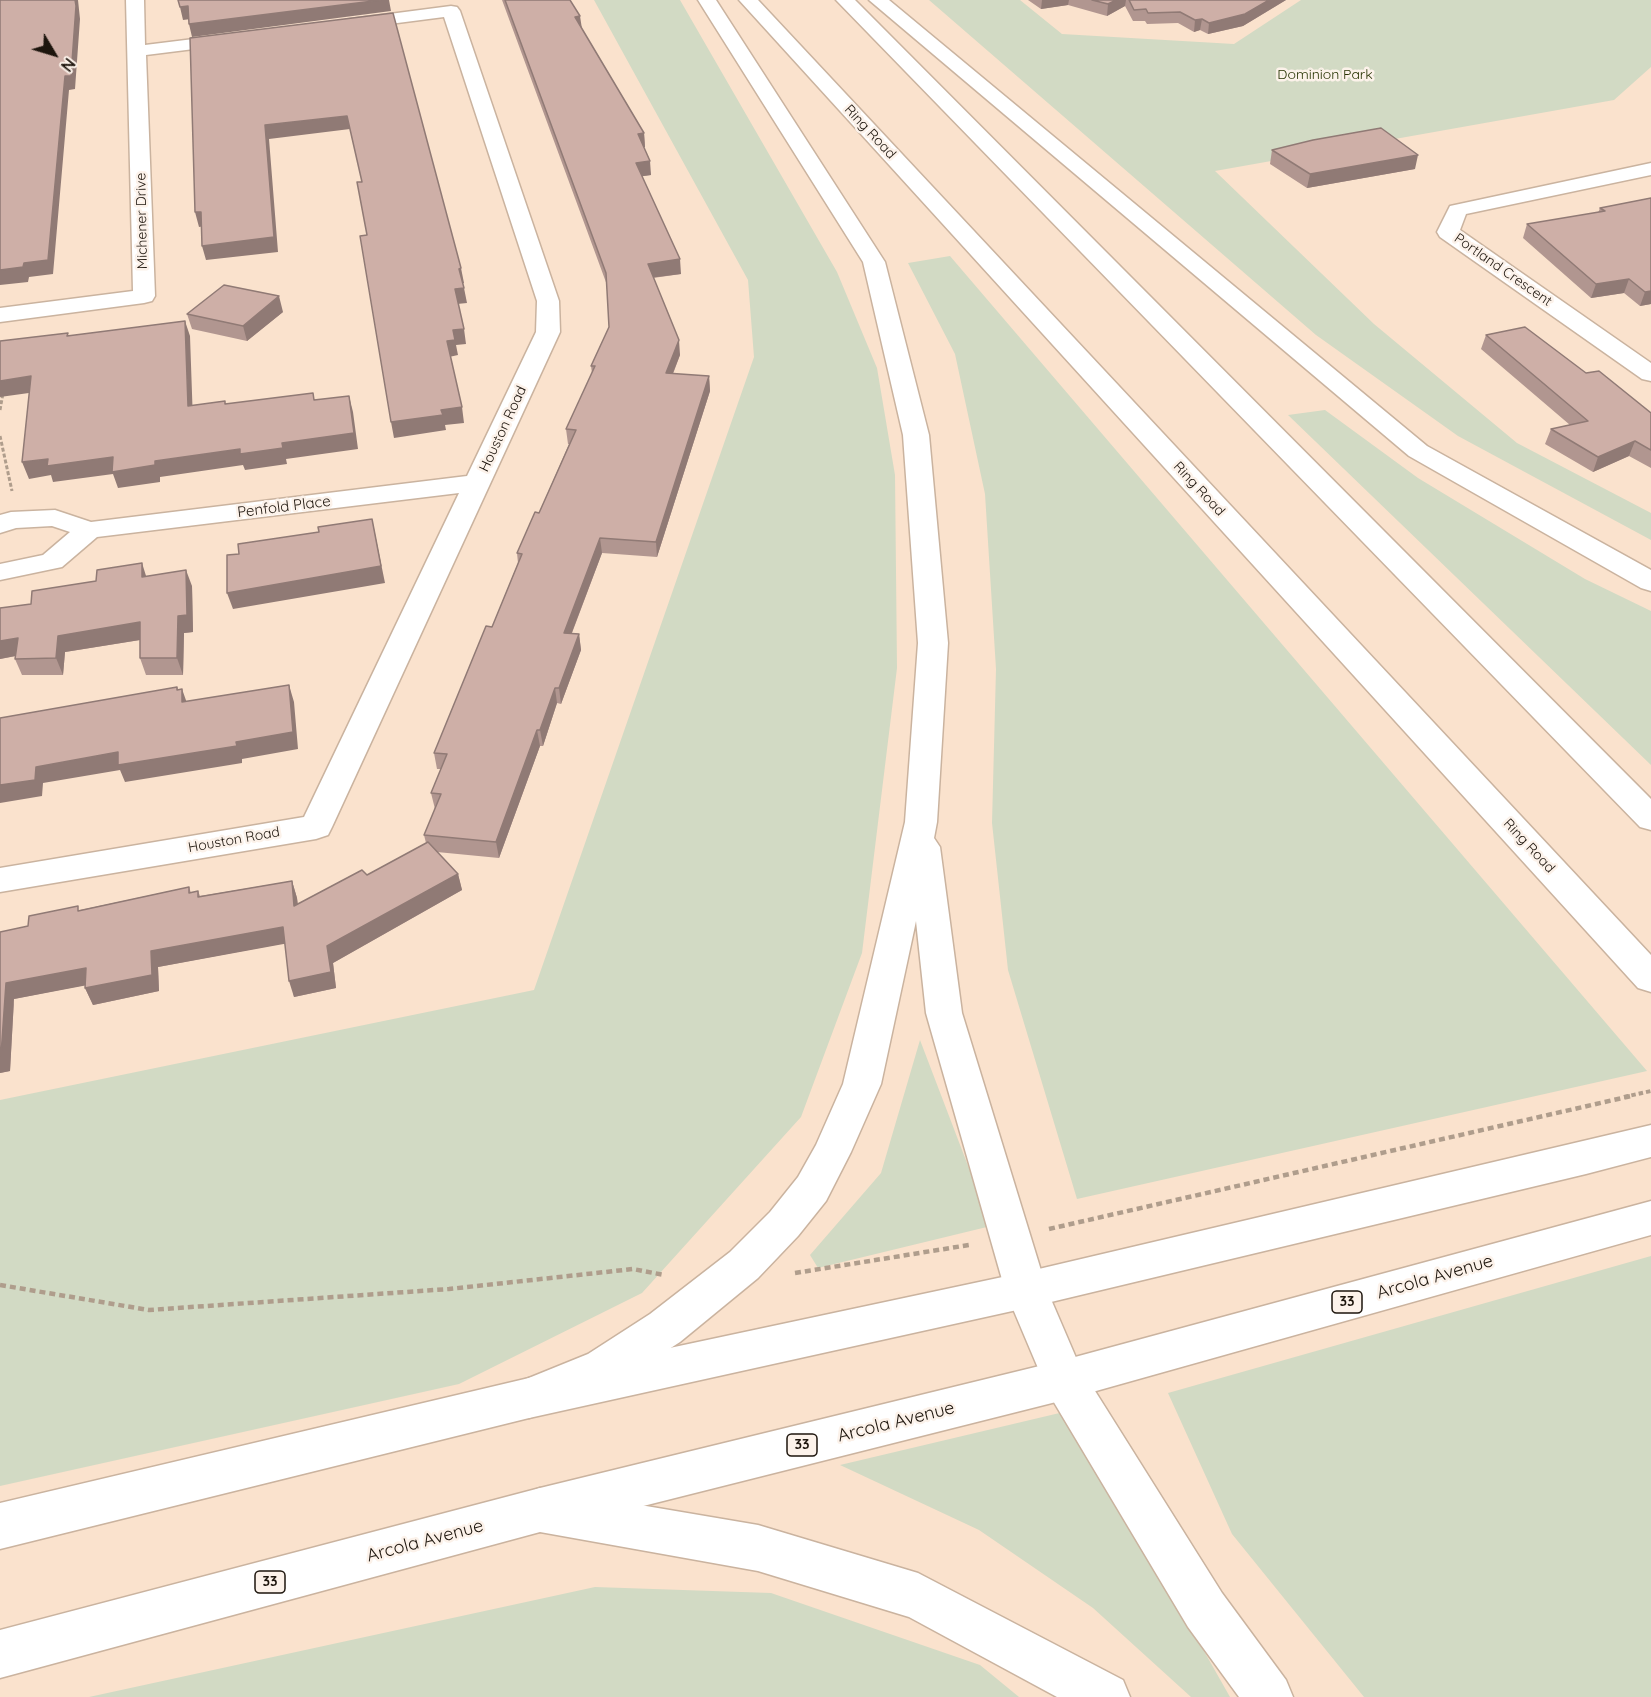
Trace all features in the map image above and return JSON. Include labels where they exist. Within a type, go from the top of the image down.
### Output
[{"type":"main road","name":"Michener Drive","points":[[0,315],[144,296],[135,0]]},
{"type":"main road","points":[[529,1398],[603,1368],[665,1328],[744,1265],[784,1224],[812,1189],[857,1099],[921,822],[933,643],[916,435],[874,262],[707,0]]},
{"type":"main road","name":"Ring Road","points":[[748,0],[1651,978]]},
{"type":"main road","points":[[845,0],[1651,819]]},
{"type":"main road","points":[[878,0],[1418,451],[1650,581]]},
{"type":"main road","name":"Houston Road","points":[[0,880],[316,826],[548,332],[548,300],[451,11],[323,27]]},
{"type":"main road","points":[[138,51],[254,36]]},
{"type":"main road","name":"Portland Crescent","points":[[1650,373],[1448,232],[1457,210],[1651,169]]},
{"type":"main road","name":"Penfold Place","points":[[5,523],[55,518],[89,530],[478,483]]},
{"type":"main road","points":[[0,572],[52,561],[89,530]]},
{"type":"main road","points":[[921,822],[944,1013],[1026,1290],[1064,1380],[1205,1610],[1269,1697]]},
{"type":"main road","points":[[0,1526],[529,1398],[1026,1290],[1651,1141]]},
{"type":"main road","name":"Arcola Avenue","points":[[0,1654],[540,1510],[1064,1380],[1641,1220]]},
{"type":"main road","points":[[540,1510],[758,1548],[918,1596],[1106,1697]]},
{"type":"path","points":[[0,410],[4,388]]},
{"type":"path","points":[[0,436],[15,507],[5,523]]},
{"type":"path","points":[[788,1274],[1010,1238],[1651,1091]]},
{"type":"path","points":[[0,1285],[149,1310],[449,1289],[633,1269],[719,1286]]},
{"type":"green space","points":[[594,0],[680,0],[837,272],[877,368],[895,475],[897,668],[862,953],[801,1117],[642,1293],[459,1384],[0,1486],[0,1100],[534,990],[754,357],[748,280]]},
{"type":"green space","name":"Dominion Park","points":[[929,0],[1020,0],[1062,34],[1234,44],[1301,0],[1651,0],[1651,67],[1614,100],[1215,171],[1374,324],[1517,443],[1651,513],[1651,540],[1458,436],[1316,335]]},
{"type":"green space","points":[[950,256],[1647,1071],[1077,1199],[1008,970],[992,823],[996,669],[985,494],[955,354],[908,263]]},
{"type":"green space","points":[[1325,410],[1418,478],[1585,579],[1651,611],[1651,765],[1288,415]]},
{"type":"green space","points":[[920,1040],[991,1226],[818,1268],[810,1255],[881,1173]]},
{"type":"green space","points":[[1651,1256],[1651,1697],[1364,1697],[1232,1534],[1168,1393]]},
{"type":"green space","points":[[1068,1411],[1230,1697],[1191,1697],[1093,1608],[979,1530],[840,1465]]},
{"type":"green space","points":[[595,1587],[771,1593],[980,1665],[1019,1697],[89,1697]]},
{"type":"building","points":[[0,0],[75,0],[76,6],[71,76],[65,76],[48,260],[24,263],[23,267],[0,270]]},
{"type":"building","points":[[178,0],[381,0],[189,24],[188,6],[180,7]]},
{"type":"building","points":[[505,0],[570,0],[580,16],[575,17],[644,133],[638,134],[650,161],[636,163],[680,259],[648,264],[679,340],[666,373],[709,376],[656,542],[600,538],[564,633],[579,634],[559,688],[555,688],[540,730],[537,730],[496,842],[424,835],[441,794],[431,793],[447,754],[434,753],[486,626],[492,627],[522,554],[517,553],[535,512],[539,513],[576,430],[566,429],[595,366],[591,366],[609,327],[606,273]]},
{"type":"building","points":[[1092,0],[1116,0],[1108,4]]},
{"type":"building","points":[[1129,0],[1269,0],[1245,14],[1209,23],[1202,19],[1195,20],[1180,12],[1148,13],[1146,9],[1134,10]]},
{"type":"building","points":[[393,13],[461,268],[459,269],[464,288],[455,289],[464,329],[453,330],[455,340],[447,341],[462,407],[441,410],[443,415],[391,422],[360,236],[367,235],[357,182],[362,182],[347,116],[265,125],[274,237],[202,246],[201,212],[195,212],[190,38]]},
{"type":"building","points":[[1381,128],[1418,155],[1310,174],[1272,150],[1313,140]]},
{"type":"building","points":[[1651,198],[1651,291],[1645,292],[1629,279],[1596,284],[1527,224],[1605,211],[1600,208]]},
{"type":"building","points":[[224,285],[279,296],[243,326],[187,314]]},
{"type":"building","points":[[185,321],[188,406],[225,401],[225,404],[313,393],[314,400],[349,396],[354,433],[282,443],[283,448],[240,454],[240,449],[155,461],[155,465],[112,472],[113,457],[47,466],[48,459],[22,462],[31,376],[0,381],[0,341],[68,333],[67,336]]},
{"type":"building","points":[[1525,327],[1586,373],[1599,371],[1651,413],[1651,450],[1635,441],[1598,457],[1551,429],[1588,421],[1486,335]]},
{"type":"building","points":[[372,519],[381,566],[227,593],[227,555],[239,554],[238,544],[319,532],[318,527]]},
{"type":"building","points":[[142,563],[142,577],[186,570],[187,615],[178,616],[177,658],[140,658],[140,622],[58,636],[56,658],[15,659],[18,638],[0,641],[0,608],[31,604],[32,591],[96,581],[97,570]]},
{"type":"building","points":[[289,685],[293,732],[236,742],[237,746],[118,765],[118,752],[36,767],[35,780],[0,785],[0,718],[177,687],[177,690],[182,689],[182,702]]},
{"type":"building","points":[[428,842],[458,874],[327,946],[331,972],[289,981],[283,927],[151,951],[152,975],[85,988],[86,968],[6,983],[0,1056],[0,932],[28,926],[29,916],[78,906],[78,911],[189,887],[189,893],[198,891],[198,897],[292,881],[294,906],[362,870],[367,875]]}]
